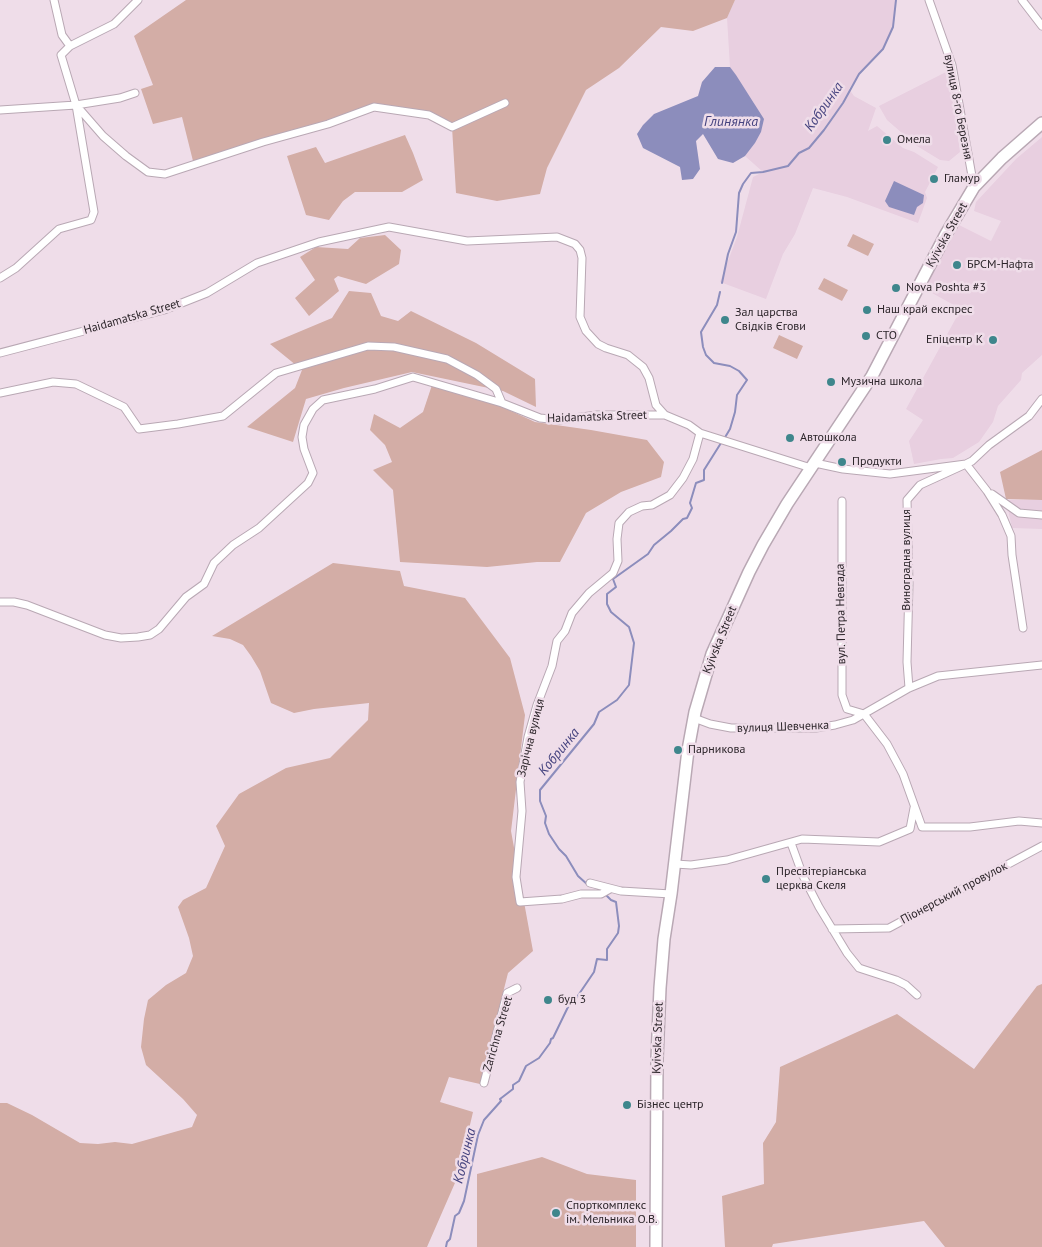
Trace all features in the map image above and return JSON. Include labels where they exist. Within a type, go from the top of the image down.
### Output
[{"type":"main road","name":"Kyivska Street","points":[[656,1247],[656,1114],[660,988],[664,939],[688,750],[694,718],[712,654],[725,622],[763,545],[872,376],[946,234],[974,188],[1002,158],[1042,123]]},
{"type":"street","points":[[54,0],[62,35],[70,46]]},
{"type":"street","points":[[0,278],[16,268],[59,230],[91,220],[94,212],[76,105],[61,55],[70,46],[114,24],[138,0]]},
{"type":"street","name":"вулиця 8-го Березня","points":[[929,0],[952,65],[974,188]]},
{"type":"street","points":[[1022,0],[1042,26]]},
{"type":"street","points":[[0,110],[76,105],[120,98],[135,93]]},
{"type":"street","points":[[76,105],[102,136],[126,156],[148,172],[165,174],[263,142],[328,124],[374,107],[429,115],[452,127],[505,103]]},
{"type":"street","name":"Haidamatska Street","points":[[0,353],[164,310],[207,293],[257,263],[319,242],[388,227],[467,241],[557,238],[575,244],[580,250],[582,258],[580,317],[586,331],[598,344],[628,355],[643,367],[649,378],[656,405],[665,415]]},
{"type":"street","points":[[0,393],[53,382],[76,384],[124,407],[139,429],[223,416],[276,374],[368,346],[394,347],[447,359],[477,375],[496,390],[502,403]]},
{"type":"street","name":"Haidamatska Street","points":[[0,602],[14,602],[27,605],[105,635],[121,638],[138,638],[150,635],[159,629],[186,598],[204,584],[214,563],[232,545],[259,528],[308,483],[313,473],[304,449],[302,437],[304,425],[313,410],[323,400],[375,389],[413,377],[502,403],[540,418],[559,420],[597,416],[665,415],[689,425],[700,433],[813,466],[890,474],[966,464]]},
{"type":"street","name":"Виноградна вулиця","points":[[909,688],[907,662],[907,500],[920,485],[972,461],[989,445],[1029,416],[1042,399]]},
{"type":"street","name":"Зарічна вулиця","points":[[606,892],[580,894],[562,899],[520,902],[516,877],[522,811],[520,782],[528,737],[552,666],[557,641],[565,631],[572,613],[589,593],[613,573],[618,561],[617,539],[619,523],[629,512],[670,495],[683,478],[693,459],[700,433]]},
{"type":"street","points":[[966,464],[987,490],[1002,515],[1011,536],[1023,628]]},
{"type":"street","points":[[987,490],[1019,513],[1042,515]]},
{"type":"street","name":"вул. Петра Невгада","points":[[842,501],[842,695],[847,709],[864,714]]},
{"type":"street","name":"вулиця Шевченка","points":[[694,718],[710,724],[731,728],[816,728],[835,725],[864,714],[909,688],[938,676],[1042,665]]},
{"type":"street","points":[[864,714],[887,744],[903,774],[922,827],[970,827],[1019,821],[1042,823]]},
{"type":"street","points":[[675,864],[727,860],[802,839],[879,842],[910,829],[914,808]]},
{"type":"street","points":[[791,843],[803,876],[832,929],[859,968],[896,980],[906,985],[917,995]]},
{"type":"street","name":"Піонерський провулок","points":[[832,929],[889,928],[1042,846]]},
{"type":"street","points":[[590,883],[606,892],[671,894]]},
{"type":"street","name":"Zarichna Street","points":[[484,1083],[507,993],[516,988]]},
{"type":"shaded area","points":[[186,0],[735,0],[727,18],[693,31],[661,27],[619,68],[586,90],[547,168],[540,194],[497,201],[456,193],[452,127],[429,115],[374,107],[194,165],[182,117],[153,124],[141,89],[153,85],[134,36]]},
{"type":"shaded area","points":[[735,0],[896,0],[893,27],[883,49],[859,74],[849,89],[854,96],[876,108],[868,131],[877,126],[903,148],[914,152],[938,167],[925,192],[927,198],[918,223],[847,197],[813,188],[795,234],[783,254],[766,299],[720,282],[737,237],[753,177],[763,172],[745,156],[761,132],[754,103],[730,67],[727,18]]},
{"type":"shaded area","points":[[946,72],[954,107],[960,152],[949,161],[940,160],[917,146],[887,120],[879,106]]},
{"type":"shaded area","points":[[405,135],[423,180],[402,192],[355,192],[343,201],[329,220],[306,215],[287,156],[316,147],[325,163]]},
{"type":"shaded area","name":"Епіцентр К","points":[[1042,137],[1042,355],[1022,373],[1021,380],[998,406],[993,422],[979,442],[953,458],[914,464],[909,441],[923,420],[906,409],[961,309],[923,288],[957,224],[991,241],[1001,221],[974,211],[976,202],[1016,159]]},
{"type":"shaded area","points":[[853,234],[874,244],[868,256],[847,246]]},
{"type":"shaded area","points":[[385,235],[401,250],[399,264],[366,284],[338,276],[334,279],[339,291],[309,316],[295,298],[315,280],[300,257],[316,247],[348,249],[360,238]]},
{"type":"shaded area","points":[[824,278],[848,290],[842,301],[818,289]]},
{"type":"shaded area","points":[[349,291],[371,293],[381,316],[398,321],[411,311],[476,343],[535,379],[536,407],[503,391],[412,372],[306,399],[293,442],[247,427],[295,388],[302,370],[270,344],[332,318]]},
{"type":"shaded area","points":[[779,335],[803,346],[797,359],[773,348]]},
{"type":"shaded area","points":[[432,385],[496,404],[535,422],[647,440],[664,462],[661,477],[621,492],[586,513],[560,562],[537,562],[487,567],[400,562],[393,490],[373,470],[392,462],[385,445],[370,430],[374,414],[400,428],[423,412]]},
{"type":"shaded area","points":[[1042,450],[1042,500],[1006,499],[1000,472]]},
{"type":"shaded area","points":[[1006,500],[1042,500],[1042,529],[1012,528]]},
{"type":"shaded area","points":[[333,563],[400,571],[404,586],[465,598],[510,658],[525,715],[511,831],[533,951],[508,973],[480,1084],[449,1077],[440,1102],[473,1112],[458,1176],[427,1247],[0,1247],[0,1103],[7,1103],[32,1115],[80,1143],[98,1144],[115,1142],[132,1144],[192,1127],[197,1115],[183,1099],[146,1065],[141,1047],[148,1000],[166,985],[186,973],[193,956],[178,907],[183,900],[206,888],[225,846],[216,826],[239,794],[286,768],[330,758],[368,720],[369,703],[294,713],[271,703],[260,671],[243,645],[230,639],[212,636]]},
{"type":"shaded area","points":[[1042,984],[1042,1247],[945,1247],[924,1221],[773,1244],[772,1247],[725,1247],[722,1196],[764,1184],[763,1143],[776,1122],[780,1067],[897,1014],[974,1069],[1037,986]]},
{"type":"shaded area","name":"Спорткомплекс ім. Мельника О.В.","points":[[542,1157],[587,1174],[636,1180],[636,1247],[477,1247],[477,1174]]},
{"type":"water","name":"Глинянка","points":[[715,67],[730,67],[736,75],[764,119],[761,132],[745,156],[733,163],[718,159],[703,134],[696,141],[700,169],[693,179],[682,180],[680,167],[643,148],[637,134],[654,114],[698,96],[702,82]]},
{"type":"water","points":[[894,181],[924,195],[923,203],[917,207],[914,215],[889,207],[885,201]]},
{"type":"waterway","name":"Кобринка","points":[[722,283],[728,254],[736,232],[739,193],[743,184],[751,173],[788,166],[799,153],[809,148],[824,130],[843,103],[859,74],[883,49],[893,27],[896,0]]},
{"type":"waterway","name":"Кобринка","points":[[720,292],[717,305],[701,332],[703,347],[706,355],[714,363],[730,366],[739,371],[747,380],[737,395],[730,429],[724,439]]},
{"type":"waterway","name":"Кобринка","points":[[601,889],[588,885],[578,876],[549,834],[545,823],[546,816],[540,801],[540,790],[594,724],[599,712],[617,700],[629,685],[634,643],[629,627],[611,612],[607,604],[607,594],[616,587],[613,579],[648,554],[654,545],[683,519],[687,518],[692,508],[690,503],[696,483],[704,480],[704,470],[721,443]]},
{"type":"waterway","name":"Кобринка","points":[[446,1247],[450,1239],[455,1216],[459,1213],[464,1201],[478,1135],[484,1120],[501,1101],[500,1099],[513,1089],[513,1085],[519,1081],[526,1066],[539,1058],[550,1043],[568,1007],[594,972],[597,959],[607,960],[607,949],[618,933],[619,926],[616,902],[606,895]]},
{"type":"place","name":"Омела","points":[[887,140]]},
{"type":"place","name":"Гламур","points":[[934,179]]},
{"type":"place","name":"БРСМ-Нафта","points":[[957,265]]},
{"type":"place","name":"Nova Poshta #3","points":[[896,288]]},
{"type":"place","name":"Наш край експрес","points":[[867,310]]},
{"type":"place","name":"Зал царства Свідків Єгови","points":[[725,320]]},
{"type":"place","name":"СТО","points":[[866,336]]},
{"type":"place","name":"Епіцентр К","points":[[993,340]]},
{"type":"place","name":"Музична школа","points":[[831,382]]},
{"type":"place","name":"Автошкола","points":[[790,438]]},
{"type":"place","name":"Продукти","points":[[842,462]]},
{"type":"place","name":"Парникова","points":[[678,750]]},
{"type":"place","name":"Пресвітеріанська церква Скеля","points":[[766,879]]},
{"type":"place","name":"буд 3","points":[[548,1000]]},
{"type":"place","name":"Бізнес центр","points":[[627,1105]]},
{"type":"place","name":"Спорткомплекс ім. Мельника О.В.","points":[[556,1213]]}]
